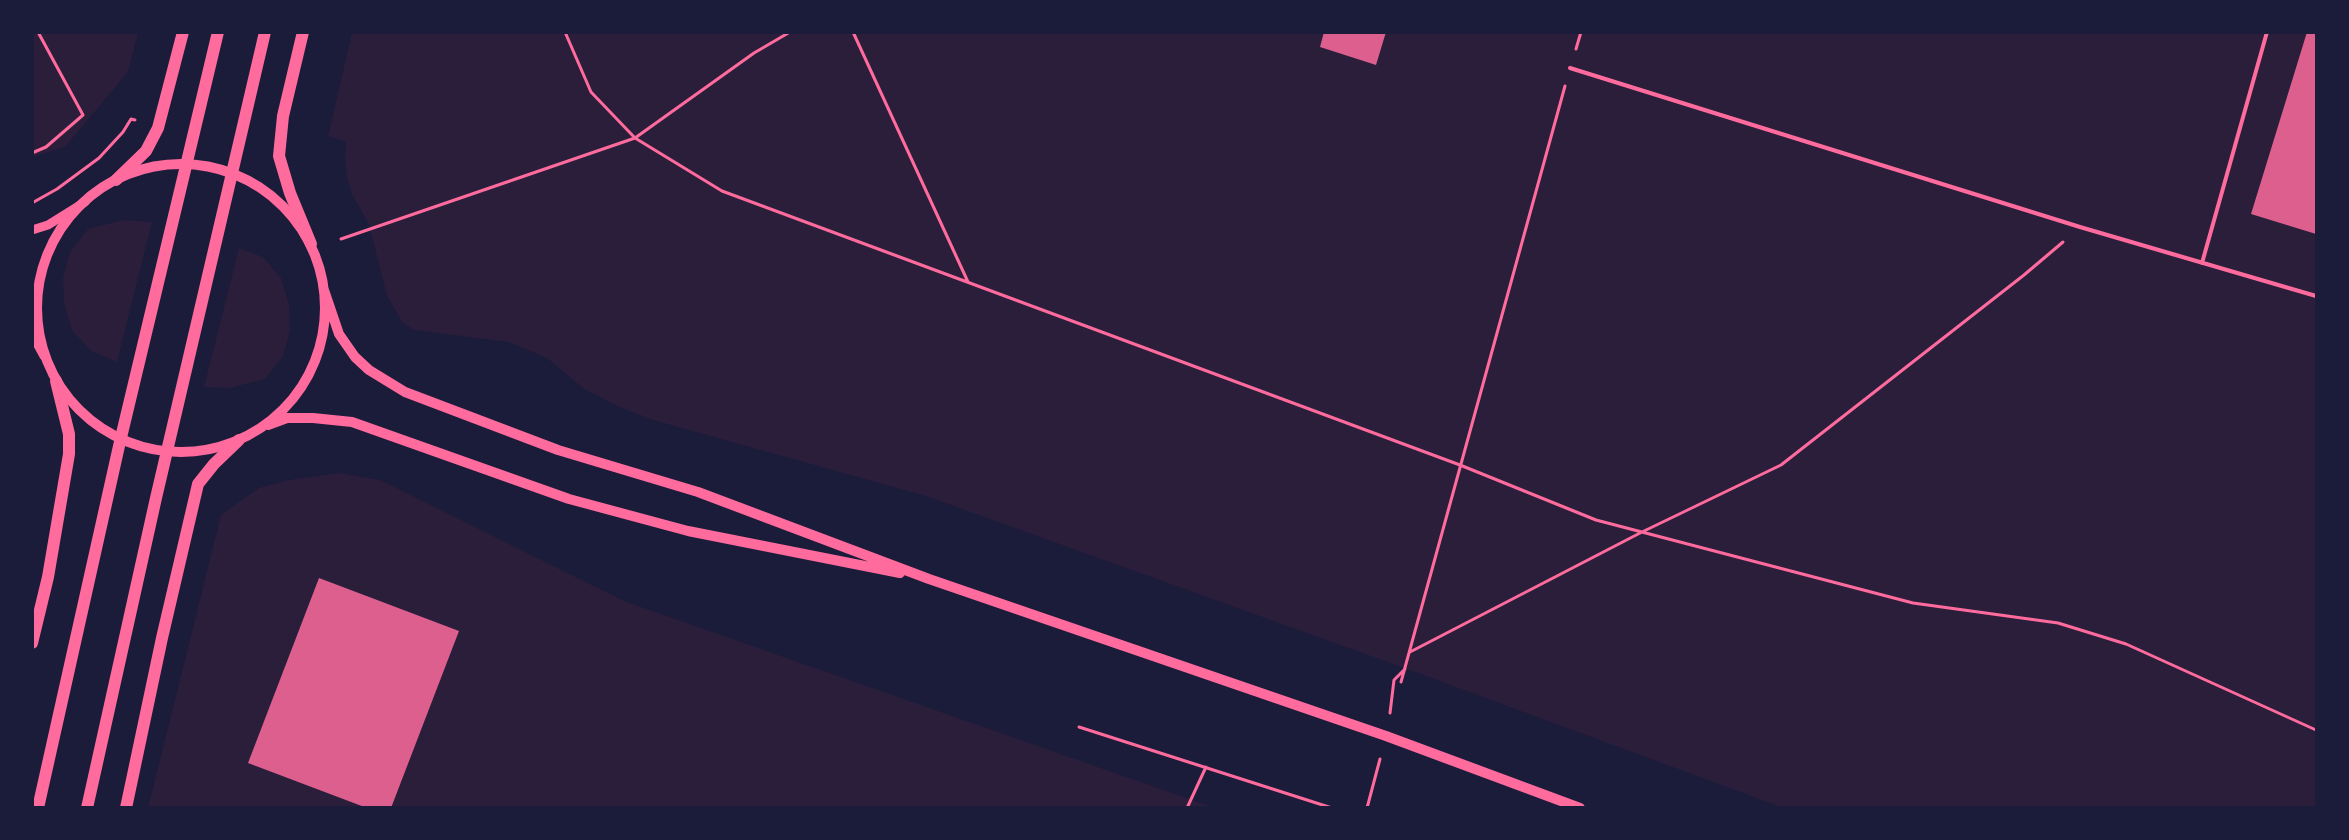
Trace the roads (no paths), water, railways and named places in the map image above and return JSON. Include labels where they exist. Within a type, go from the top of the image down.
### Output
[{"type":"main road","points":[[183,32],[158,128],[146,151],[116,180],[85,202],[56,236],[42,271],[36,312],[44,356],[56,381],[79,411],[101,429],[127,442],[145,448],[188,453],[214,449],[239,440],[262,427],[283,410],[297,393],[314,364],[323,336],[324,290]]},
{"type":"main road","points":[[38,808],[117,454],[218,32]]},
{"type":"main road","points":[[87,808],[154,508],[265,32]]},
{"type":"main road","points":[[303,32],[283,116],[279,156],[290,193],[318,260],[324,290],[339,334],[355,357],[369,370],[405,392],[558,450],[698,492],[929,578],[1386,736],[1580,808]]},
{"type":"main road","points":[[116,180],[149,168],[165,165],[188,165],[226,171],[254,184],[285,209],[311,244]]},
{"type":"main road","points":[[32,642],[48,577],[70,454],[69,434],[56,381]]},
{"type":"main road","points":[[262,427],[287,418],[313,418],[352,422],[569,499],[688,531],[929,578]]},
{"type":"main road","points":[[126,808],[162,638],[198,484],[214,464],[239,440]]},
{"type":"street","points":[[32,230],[48,225],[85,202]]},
{"type":"street","points":[[32,334],[44,356]]},
{"type":"lane","points":[[2202,263],[2267,32]]},
{"type":"lane","points":[[1570,68],[2080,227],[2316,296]]}]
